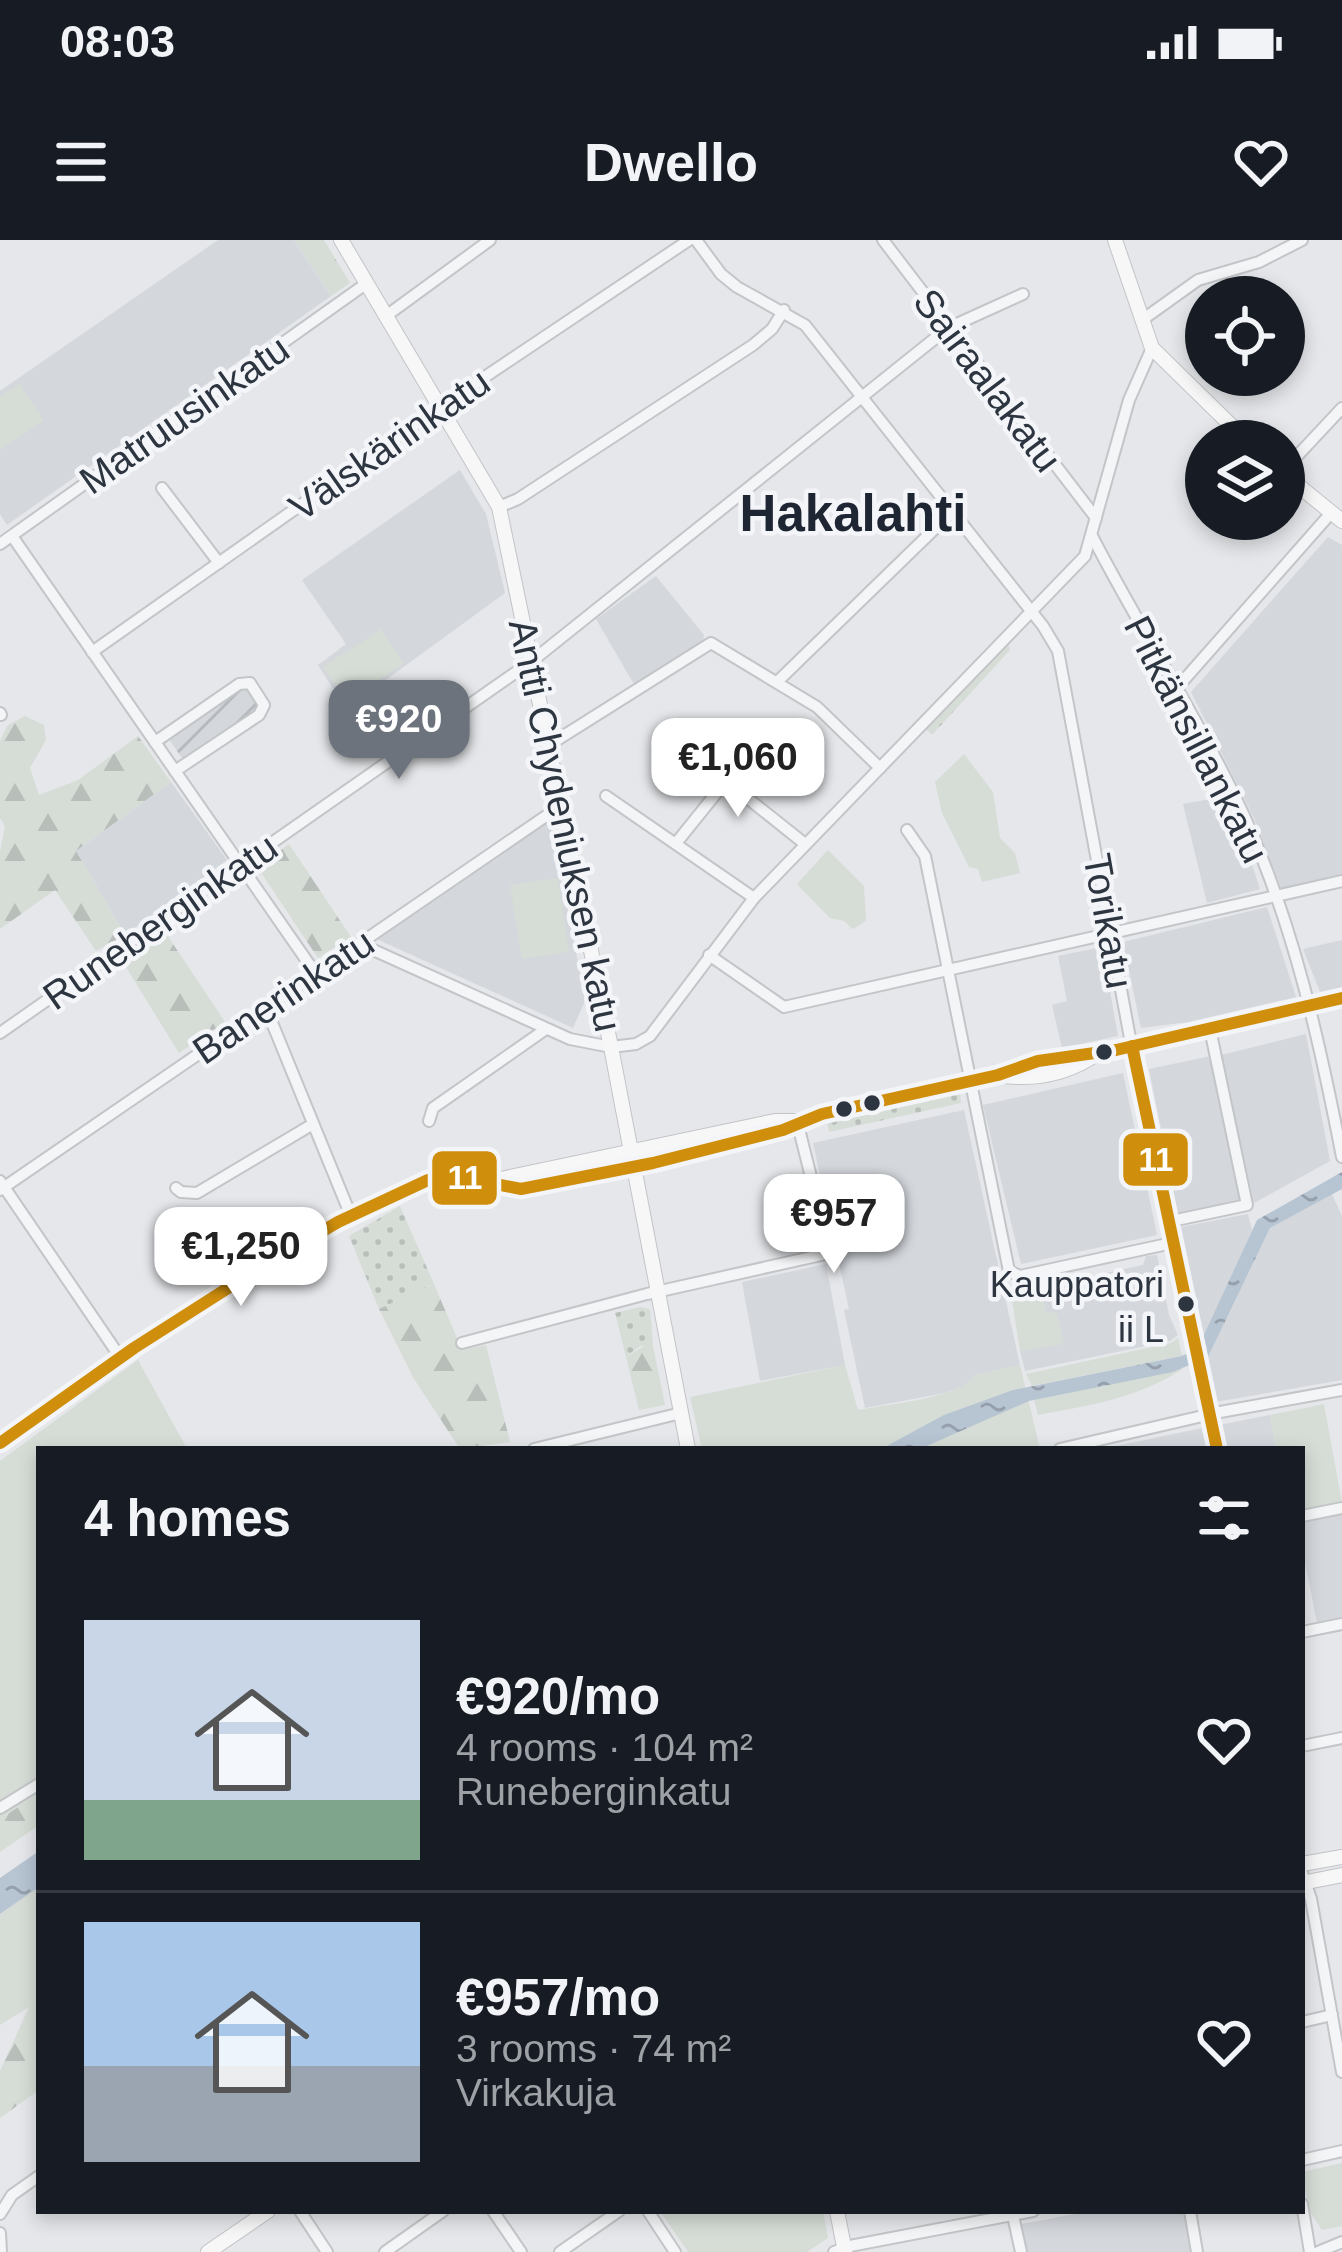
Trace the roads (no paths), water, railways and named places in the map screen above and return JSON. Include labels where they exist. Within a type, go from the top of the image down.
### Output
[{"type":"main road","name":"Antti Chydeniuksen katu","points":[[341,240],[499,507],[611,1046],[687,1446]]},
{"type":"main road","points":[[1115,240],[1152,348],[1225,420]]},
{"type":"main road","points":[[1305,490],[1336,517]]},
{"type":"main road","points":[[0,1443],[120,1357],[270,1261],[350,1216],[438,1177],[491,1181],[521,1189],[633,1160],[783,1130],[797,1121],[1066,1055],[1099,1053],[1342,998]]},
{"type":"main road","points":[[1305,1874],[1342,1856]]},
{"type":"main road","points":[[1305,1875],[1342,1875]]},
{"type":"main road","points":[[208,2252],[264,2214]]},
{"type":"main road","points":[[836,2214],[841,2251]]},
{"type":"street","points":[[386,316],[490,240]]},
{"type":"street","name":"Torikatu","points":[[692,240],[731,283],[806,325],[1053,640],[1167,1222],[1216,1446]]},
{"type":"street","name":"Välskärinkatu","points":[[92,652],[440,407],[692,240]]},
{"type":"street","name":"Sairaalakatu","points":[[883,240],[1096,518]]},
{"type":"street","points":[[1142,320],[1198,280],[1259,262],[1301,240]]},
{"type":"street","name":"Matruusinkatu","points":[[0,544],[367,284]]},
{"type":"street","name":"Runeberginkatu","points":[[0,1034],[532,661],[948,328],[1023,294]]},
{"type":"street","points":[[499,507],[754,345],[784,310]]},
{"type":"street","points":[[360,944],[587,1043],[636,1044],[650,1036],[754,898],[1085,556],[1130,400],[1152,348]]},
{"type":"street","points":[[1305,449],[1342,408]]},
{"type":"street","points":[[162,488],[219,563]]},
{"type":"street","points":[[778,681],[951,513]]},
{"type":"street","points":[[1176,689],[1336,517]]},
{"type":"street","points":[[12,536],[316,974]]},
{"type":"street","name":"Pitkänsillankatu","points":[[1092,536],[1245,819],[1309,1007],[1342,1157]]},
{"type":"street","points":[[549,745],[711,643],[817,707],[880,768]]},
{"type":"street","points":[[155,742],[239,684],[250,683],[258,692],[264,705],[260,715],[175,771]]},
{"type":"street","points":[[677,842],[726,781],[805,844]]},
{"type":"street","points":[[606,796],[754,898]]},
{"type":"street","name":"Banerinkatu","points":[[2,1186],[562,805]]},
{"type":"street","points":[[907,830],[925,856],[1010,1274],[1021,1276],[1172,1243]]},
{"type":"street","points":[[709,955],[784,1007],[1342,881]]},
{"type":"street","points":[[266,1008],[350,1216]]},
{"type":"street","points":[[429,1121],[433,1108],[546,1029]]},
{"type":"street","points":[[1167,1222],[1247,1204],[1210,1029]]},
{"type":"street","points":[[462,1343],[658,1291],[830,1253],[797,1121]]},
{"type":"street","points":[[176,1187],[181,1192],[197,1192],[313,1124]]},
{"type":"street","points":[[2,1186],[120,1357]]},
{"type":"street","points":[[1073,1446],[1342,1390]]},
{"type":"street","points":[[546,1446],[681,1413]]},
{"type":"street","points":[[1305,1515],[1342,1508]]},
{"type":"street","points":[[1305,1631],[1342,1624]]},
{"type":"street","points":[[1305,1745],[1342,1738]]},
{"type":"street","points":[[0,1808],[36,1786]]},
{"type":"street","points":[[1305,1885],[1342,2072]]},
{"type":"street","points":[[1305,2021],[1332,2015]]},
{"type":"street","points":[[1305,2159],[1342,2150]]},
{"type":"street","points":[[0,2214],[12,2194],[36,2178]]},
{"type":"street","points":[[302,2214],[328,2252]]},
{"type":"street","points":[[385,2252],[439,2214]]},
{"type":"street","points":[[495,2214],[521,2252]]},
{"type":"street","points":[[560,2252],[615,2214]]},
{"type":"street","points":[[649,2214],[675,2252]]},
{"type":"street","points":[[841,2251],[1008,2214]]},
{"type":"street","points":[[1012,2214],[1021,2252]]},
{"type":"street","points":[[1191,2214],[1197,2252]]},
{"type":"street","points":[[1304,2214],[1314,2252],[1342,2242]]},
{"type":"street","points":[[0,2233],[1,2252]]},
{"type":"water","points":[[1342,1172],[1342,1189],[1270,1228],[1208,1357],[1173,1372],[1029,1401],[927,1446],[887,1446],[944,1415],[1013,1390],[1182,1356],[1198,1348],[1257,1220]]},
{"type":"water","points":[[36,1853],[36,1889],[0,1914],[0,1878]]},
{"type":"place","name":"Kauppatori ii L","points":[[1186,1304]]},
{"type":"district","name":"Hakalahti","points":[[853,513]]}]
